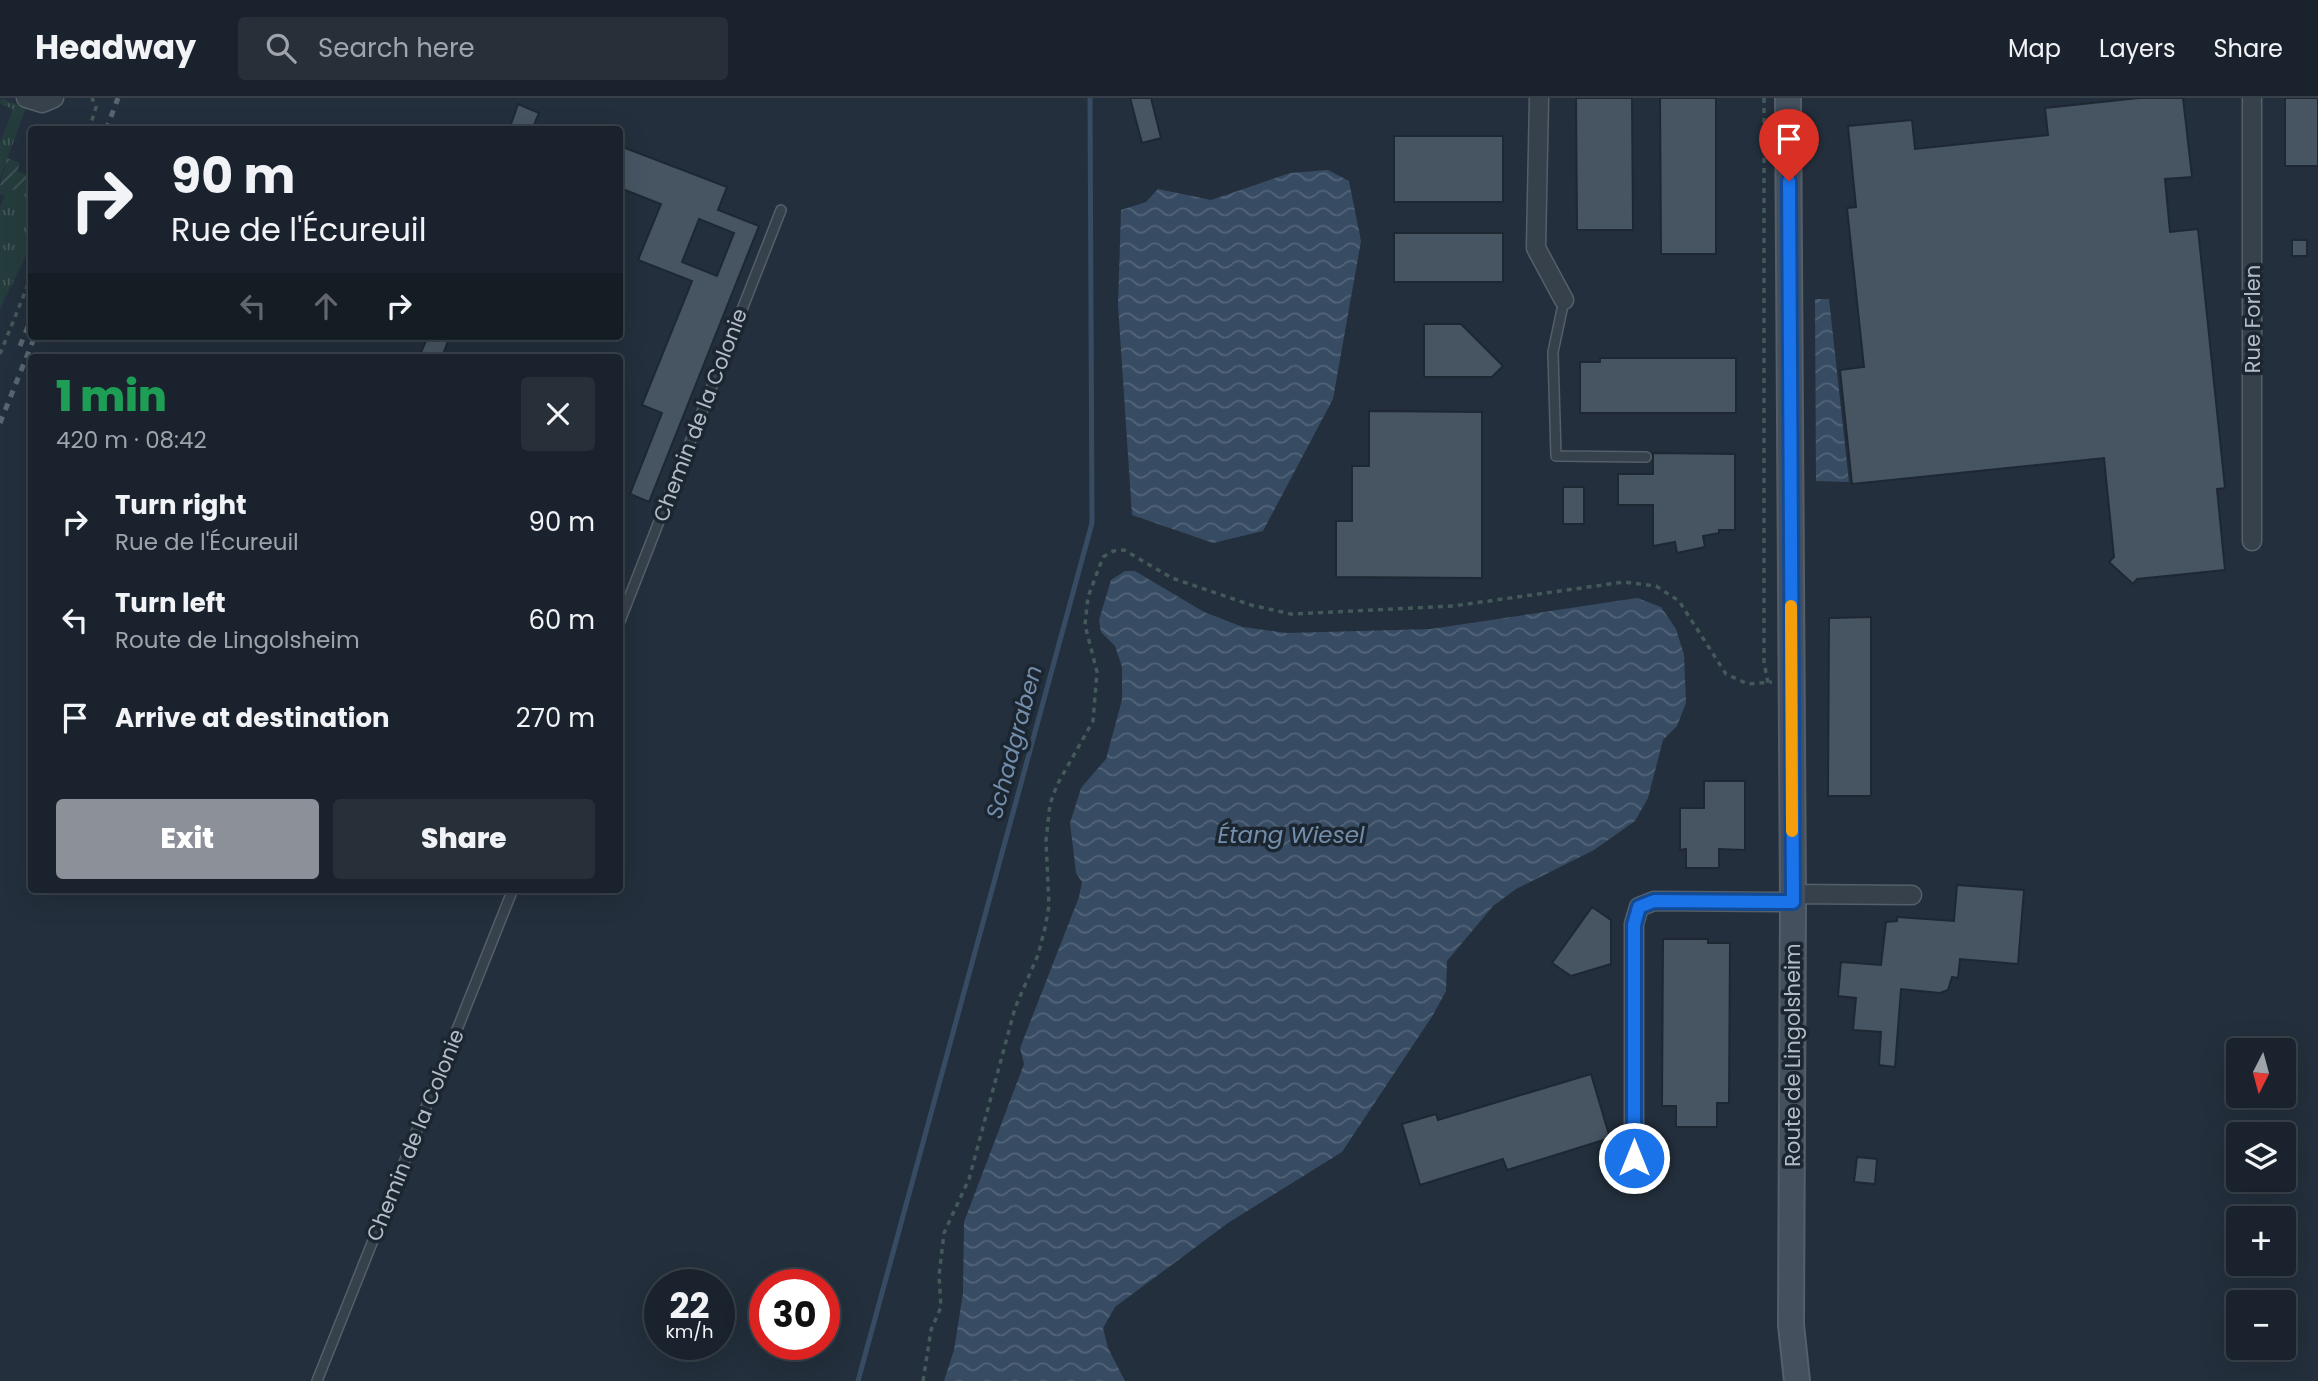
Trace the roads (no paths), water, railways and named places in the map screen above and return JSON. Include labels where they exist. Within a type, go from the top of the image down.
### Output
[{"type":"main road","name":"Route de Lingolsheim","points":[[1788,98],[1793,898],[1791,1325],[1797,1381]]},
{"type":"street","points":[[26,98],[42,103],[54,98]]},
{"type":"street","points":[[1539,98],[1536,248],[1564,300]]},
{"type":"street","name":"Rue Forlen","points":[[2252,98],[2252,541]]},
{"type":"street","points":[[1634,1158],[1634,925],[1639,907],[1654,901],[1912,895]]},
{"type":"lane","name":"Chemin de la Colonie","points":[[623,613],[781,210]]},
{"type":"lane","points":[[1564,300],[1553,352],[1556,456],[1646,457]]},
{"type":"lane","name":"Chemin de la Colonie","points":[[317,1381],[511,893]]},
{"type":"water","points":[[1328,170],[1349,181],[1361,241],[1333,399],[1263,531],[1213,543],[1132,515],[1118,305],[1121,210],[1146,202],[1158,189],[1211,200],[1290,173]]},
{"type":"water","points":[[1815,299],[1829,299],[1849,482],[1816,481]]},
{"type":"water","name":"Étang Wiesel","points":[[1125,571],[1135,571],[1204,612],[1243,627],[1287,633],[1431,629],[1637,598],[1661,607],[1676,629],[1684,655],[1686,703],[1677,726],[1663,740],[1648,798],[1635,821],[1594,850],[1516,889],[1493,906],[1447,961],[1446,991],[1433,1015],[1342,1152],[1228,1223],[1115,1307],[1103,1328],[1108,1348],[1125,1381],[944,1381],[954,1350],[963,1293],[964,1222],[1024,1064],[1020,1048],[1079,897],[1082,882],[1076,873],[1070,823],[1081,788],[1106,759],[1122,700],[1122,667],[1115,646],[1101,632],[1099,620],[1111,580]]},
{"type":"waterway","name":"Schadgraben","points":[[858,1381],[1092,523],[1090,98]]},
{"type":"railway","points":[[108,126],[118,98]]},
{"type":"railway","points":[[20,346],[28,327]]},
{"type":"railway","points":[[0,423],[33,340]]}]
